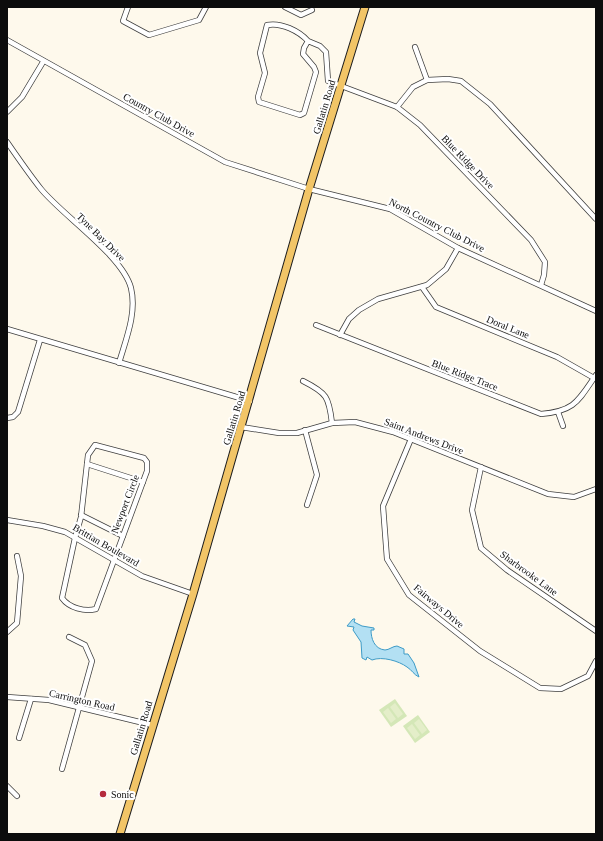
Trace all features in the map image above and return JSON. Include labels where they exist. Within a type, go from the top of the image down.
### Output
[{"type":"main road","name":"Gallatin Road","points":[[120,834],[250,401],[310,189],[364,7]]},
{"type":"street","points":[[128,7],[123,22],[149,35],[199,20],[206,7]]},
{"type":"street","points":[[285,7],[301,14],[312,10]]},
{"type":"street","points":[[308,41],[304,48],[303,54],[314,67],[316,72],[304,113],[300,116],[259,102],[258,97],[265,73],[260,49],[267,25],[273,24],[301,33],[308,41],[320,46],[326,52],[328,81],[340,87]]},
{"type":"street","name":"Country Club Drive","points":[[7,40],[225,162],[310,189]]},
{"type":"street","points":[[415,47],[427,80]]},
{"type":"street","points":[[7,112],[22,97],[44,62]]},
{"type":"street","points":[[396,107],[413,87],[427,80],[448,79],[461,81],[470,86],[490,104],[596,219]]},
{"type":"street","name":"Blue Ridge Drive","points":[[340,87],[396,107],[420,125],[531,240],[545,262],[544,275],[541,285]]},
{"type":"street","name":"Tyne Bay Drive","points":[[7,142],[41,190],[111,257],[124,273],[131,286],[133,299],[132,318],[119,363]]},
{"type":"street","name":"North Country Club Drive","points":[[310,189],[390,209],[458,248],[596,311]]},
{"type":"street","points":[[340,335],[349,319],[359,310],[378,300],[427,285],[446,269],[458,248]]},
{"type":"street","name":"Doral Lane","points":[[422,287],[436,307],[557,357],[595,377]]},
{"type":"street","name":"Blue Ridge Trace","points":[[316,325],[541,414],[558,412],[574,406],[595,377]]},
{"type":"street","points":[[7,329],[250,401]]},
{"type":"street","points":[[7,418],[12,417],[18,412],[40,340]]},
{"type":"street","points":[[303,381],[324,394],[330,403],[332,423]]},
{"type":"street","points":[[558,412],[563,426]]},
{"type":"street","name":"Saint Andrews Drive","points":[[241,427],[280,433],[297,432],[332,423],[355,422],[393,432],[548,494],[574,497],[596,489]]},
{"type":"street","points":[[305,430],[317,475],[307,505]]},
{"type":"street","name":"Fairways Drive","points":[[411,439],[383,506],[386,559],[409,595],[480,651],[540,688],[561,689],[588,676],[596,661]]},
{"type":"street","name":"Newport Circle","points":[[95,445],[144,458],[147,462],[147,471],[96,609],[89,611],[66,604],[62,598],[81,515],[87,464],[89,451],[95,445]]},
{"type":"street","points":[[87,464],[143,482]]},
{"type":"street","name":"Sharbrooke Lane","points":[[481,467],[472,510],[481,548],[507,570],[596,631]]},
{"type":"street","points":[[81,515],[122,536]]},
{"type":"street","name":"Brittian Boulevard","points":[[7,520],[43,526],[65,532],[142,576],[193,594]]},
{"type":"street","points":[[7,632],[17,623],[21,576],[17,556]]},
{"type":"street","points":[[62,769],[80,709],[92,661],[86,645],[69,636]]},
{"type":"street","name":"Carrington Road","points":[[7,698],[49,700],[80,709],[152,725]]},
{"type":"street","points":[[19,738],[32,699]]},
{"type":"street","points":[[7,786],[17,796]]},
{"type":"green space","points":[[395,699],[407,716],[391,727],[379,710]]},
{"type":"green space","points":[[395,703],[403,714],[398,718],[390,707]]},
{"type":"green space","points":[[388,708],[396,719],[391,723],[383,712]]},
{"type":"green space","points":[[418,715],[430,732],[415,743],[403,726]]},
{"type":"green space","points":[[419,719],[427,730],[422,734],[414,723]]},
{"type":"green space","points":[[412,724],[420,735],[415,739],[407,728]]},
{"type":"water","points":[[353,619],[355,619],[354,622],[362,626],[374,628],[374,630],[371,630],[372,636],[374,643],[378,648],[385,650],[397,646],[404,649],[404,654],[408,654],[414,663],[419,677],[407,667],[395,661],[385,659],[372,660],[367,657],[366,660],[362,658],[361,642],[353,630],[354,627],[347,626]]},
{"type":"place","name":"Sonic","points":[[103,794]]}]
